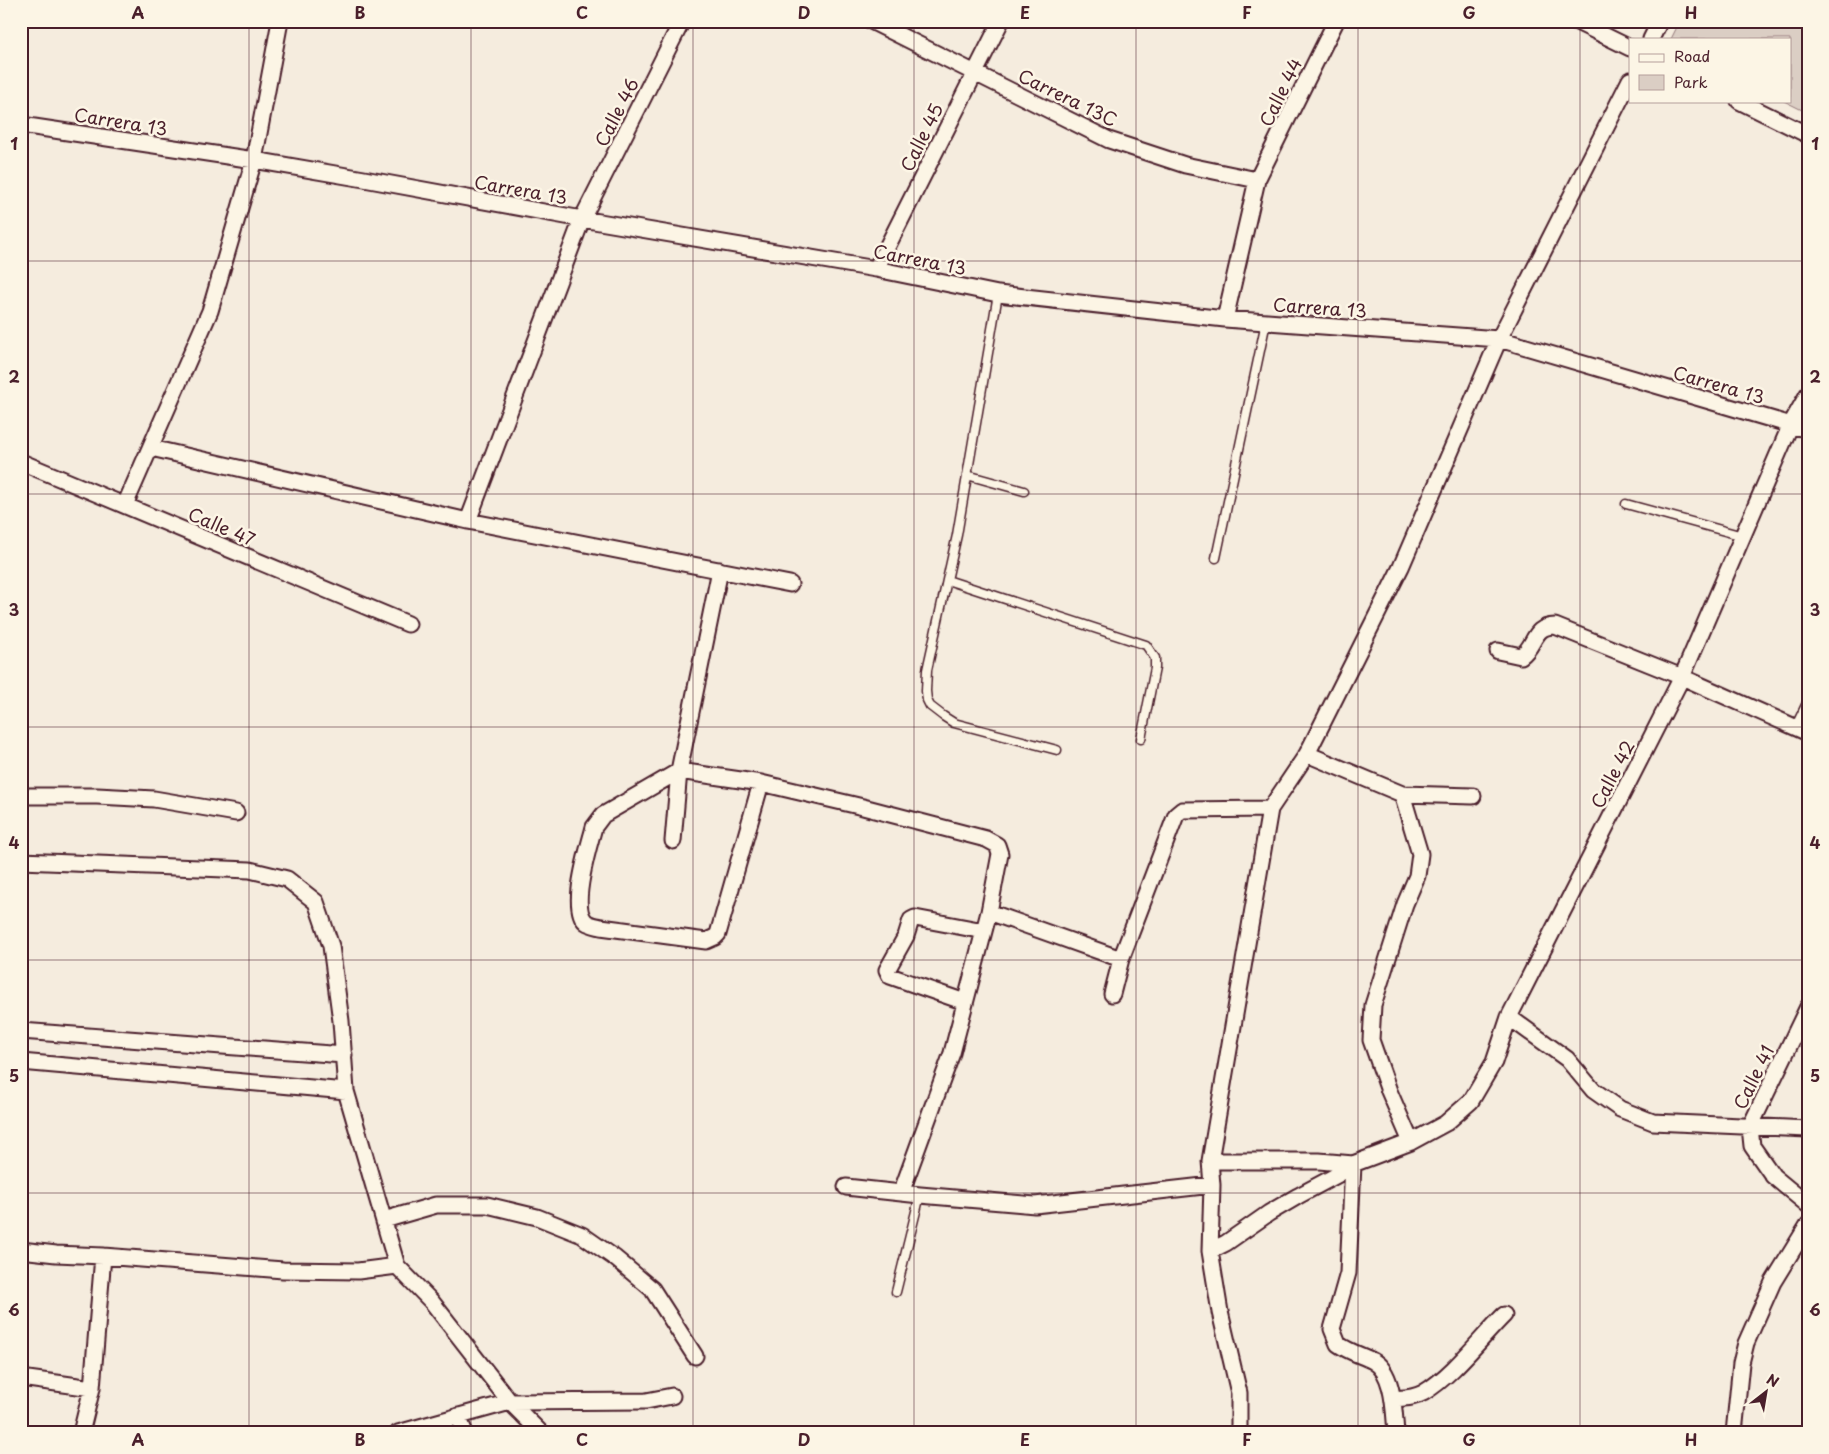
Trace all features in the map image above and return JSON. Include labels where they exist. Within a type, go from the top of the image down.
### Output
[{"type":"street","points":[[125,505],[210,311],[254,160],[280,21]]},
{"type":"street","name":"Calle 46","points":[[468,521],[582,219],[682,21]]},
{"type":"street","name":"Carrera 13C","points":[[871,21],[1109,140],[1184,165],[1257,180]]},
{"type":"street","name":"Calle 45","points":[[876,269],[1001,21]]},
{"type":"street","name":"Calle 44","points":[[1225,319],[1257,180],[1336,21]]},
{"type":"street","points":[[1575,21],[1629,48]]},
{"type":"street","points":[[1652,38],[1660,21]]},
{"type":"street","points":[[1239,1433],[1239,1393],[1220,1312],[1210,1251],[1212,1185],[1210,1161],[1270,809],[1307,754],[1401,567],[1499,339],[1629,82]]},
{"type":"street","points":[[1741,102],[1808,135]]},
{"type":"street","name":"Carrera 13","points":[[21,125],[254,160],[876,269],[998,294],[1225,319],[1499,339],[1808,430]]},
{"type":"street","name":"Calle 42","points":[[1353,1164],[1411,1142],[1446,1123],[1471,1101],[1494,1062],[1509,1017],[1682,677],[1790,424],[1808,394]]},
{"type":"street","points":[[151,448],[468,521],[790,584]]},
{"type":"street","name":"Calle 47","points":[[21,462],[408,624]]},
{"type":"street","points":[[673,841],[679,771],[720,570]]},
{"type":"street","points":[[1498,651],[1521,656],[1540,630],[1547,626],[1555,626],[1682,677],[1802,731]]},
{"type":"street","points":[[1307,754],[1402,794],[1472,796]]},
{"type":"street","points":[[761,783],[718,934],[715,937],[706,941],[601,927],[586,922],[580,913],[579,893],[594,827],[603,815],[679,771],[761,783],[873,809],[993,842],[1000,849],[1000,854],[984,931],[952,1053],[901,1193]]},
{"type":"street","points":[[1402,794],[1420,854],[1417,876],[1402,914],[1373,1005],[1371,1040],[1389,1091],[1411,1142]]},
{"type":"street","points":[[21,796],[97,796],[154,799],[236,813]]},
{"type":"street","points":[[1112,994],[1121,959],[1176,814],[1182,810],[1270,809]]},
{"type":"street","points":[[21,860],[250,870],[287,879],[316,902],[331,946],[341,1021],[346,1091],[397,1266],[432,1302],[510,1402],[541,1433]]},
{"type":"street","points":[[988,912],[1121,959]]},
{"type":"street","points":[[965,1002],[890,976],[887,970],[906,936],[911,920],[915,918],[984,931]]},
{"type":"street","name":"Calle 41","points":[[1808,1007],[1750,1127],[1752,1146],[1773,1176],[1808,1205]]},
{"type":"street","points":[[1509,1017],[1567,1059],[1593,1090],[1620,1110],[1653,1122],[1808,1129]]},
{"type":"street","points":[[21,1031],[344,1055]]},
{"type":"street","points":[[21,1062],[346,1091]]},
{"type":"street","points":[[1210,1161],[1319,1160],[1353,1164]]},
{"type":"street","points":[[1210,1251],[1226,1243],[1269,1213],[1339,1174],[1353,1164]]},
{"type":"street","points":[[1353,1164],[1348,1273],[1332,1329],[1338,1344],[1375,1362],[1382,1368],[1393,1399],[1396,1433]]},
{"type":"street","points":[[846,1187],[920,1196],[1035,1205],[1212,1185]]},
{"type":"street","points":[[384,1220],[436,1205],[487,1205],[537,1217],[582,1235],[615,1258],[652,1290],[695,1356]]},
{"type":"street","points":[[1734,1433],[1741,1363],[1746,1343],[1773,1282],[1808,1225]]},
{"type":"street","points":[[21,1250],[283,1270],[358,1270],[397,1266]]},
{"type":"street","points":[[81,1433],[92,1388],[103,1256]]},
{"type":"street","points":[[1393,1399],[1411,1398],[1431,1387],[1446,1375],[1504,1315]]},
{"type":"street","points":[[21,1378],[92,1388]]},
{"type":"street","points":[[398,1433],[510,1402],[646,1401],[672,1396]]},
{"type":"street","points":[[458,1416],[465,1433]]},
{"type":"lane","points":[[998,294],[957,535],[927,670],[926,691],[930,706],[954,722],[1057,750]]},
{"type":"lane","points":[[1216,558],[1266,322]]},
{"type":"lane","points":[[967,475],[1024,491]]},
{"type":"lane","points":[[1626,504],[1743,536]]},
{"type":"lane","points":[[947,580],[1146,645],[1155,658],[1155,668],[1141,739]]},
{"type":"lane","points":[[1802,731],[1808,701]]},
{"type":"lane","points":[[896,1292],[920,1196]]},
{"type":"green space","points":[[1680,21],[1808,21],[1808,113],[1786,102],[1792,102],[1792,38],[1672,38]]}]
